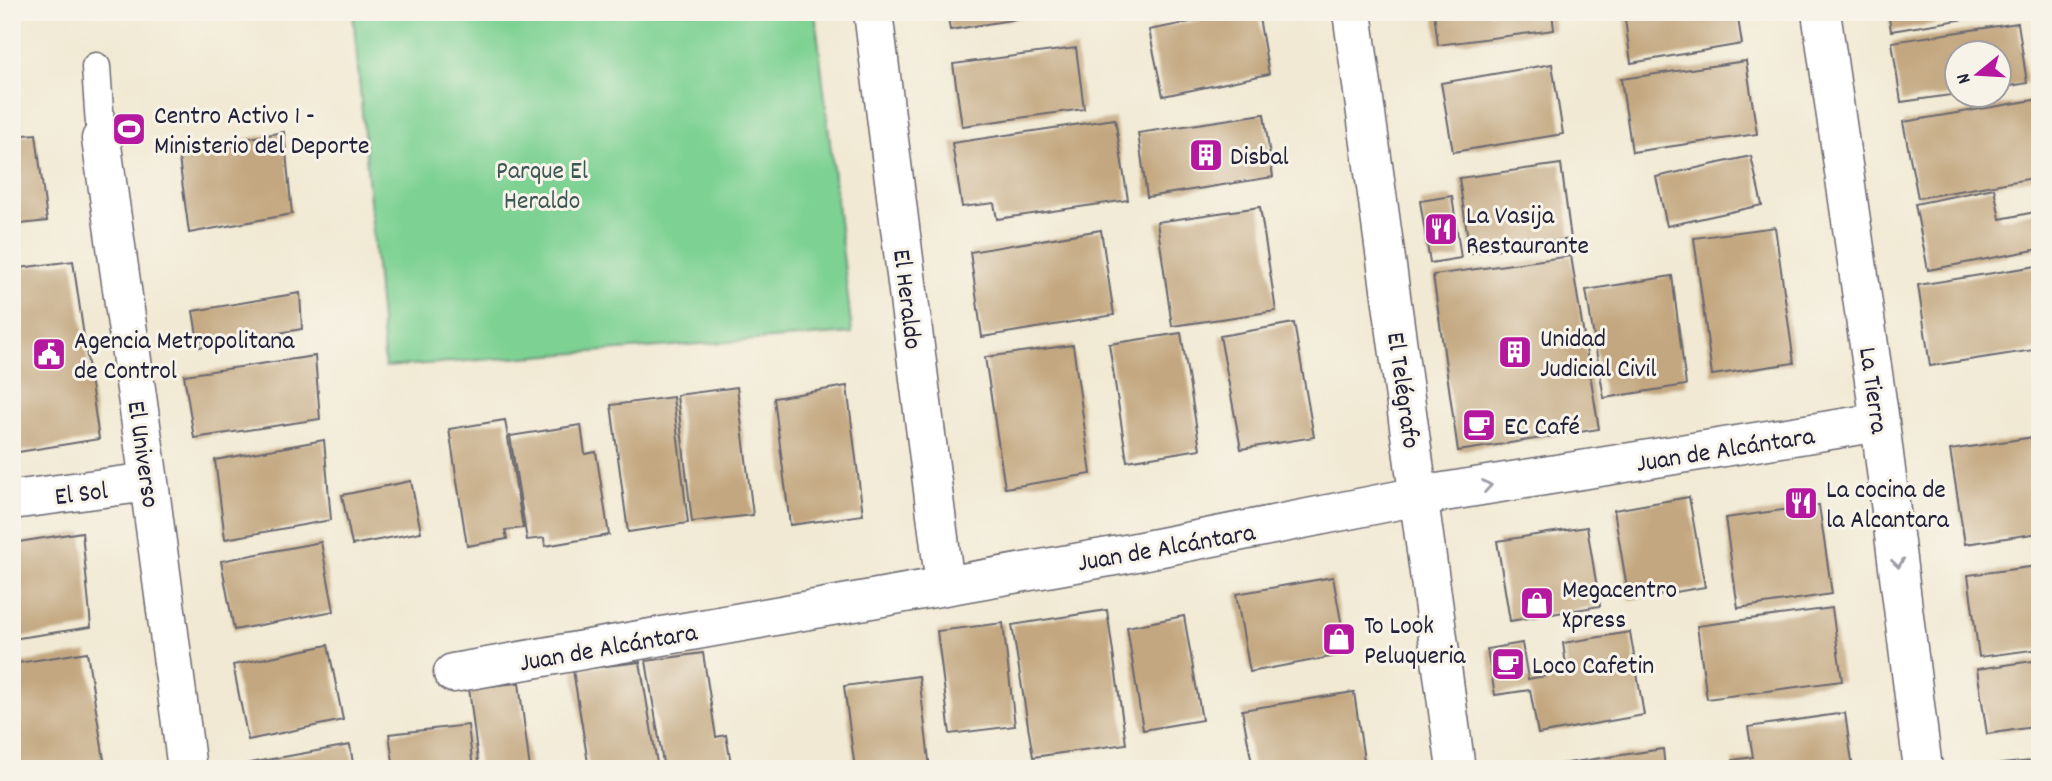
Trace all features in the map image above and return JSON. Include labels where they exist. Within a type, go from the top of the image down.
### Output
[{"type":"street","name":"El Heraldo","points":[[873,12],[945,586]]},
{"type":"street","name":"El Telégrafo","points":[[1352,12],[1456,769]]},
{"type":"street","name":"La Tierra","points":[[1821,12],[1880,422],[1923,769]]},
{"type":"street","name":"El Universo","points":[[101,139],[187,769]]},
{"type":"street","name":"Juan de Alcántara","points":[[453,673],[1338,514],[1419,496],[1880,422]]},
{"type":"street","name":"El Sol","points":[[12,500],[149,482]]},
{"type":"lane","points":[[96,66],[101,139]]},
{"type":"green space","name":"Parque El Heraldo","points":[[353,12],[815,12],[852,333],[385,367]]},
{"type":"building","points":[[947,12],[1047,12],[1047,14],[950,30]]},
{"type":"building","points":[[1241,12],[1258,12],[1269,74],[1163,96],[1149,30]]},
{"type":"building","points":[[1434,12],[1552,12],[1554,30],[1438,45]]},
{"type":"building","points":[[1624,12],[1737,12],[1742,44],[1631,63]]},
{"type":"building","points":[[1888,12],[1990,12],[1990,15],[1891,31]]},
{"type":"building","points":[[2018,23],[2027,83],[2014,85],[2014,38],[1944,38],[1944,96],[1901,102],[1892,42]]},
{"type":"building","points":[[1076,48],[1084,109],[962,126],[953,64]]},
{"type":"building","points":[[1746,61],[1757,134],[1632,152],[1621,79]]},
{"type":"building","points":[[1552,64],[1563,134],[1453,152],[1441,83]]},
{"type":"building","points":[[2040,99],[2040,177],[1918,198],[1903,122],[1986,108],[2014,108],[2014,103]]},
{"type":"building","name":"Disbal","points":[[1264,114],[1273,177],[1147,197],[1138,133]]},
{"type":"building","points":[[1115,119],[1128,200],[997,219],[994,203],[962,207],[952,143]]},
{"type":"building","points":[[284,132],[292,214],[189,233],[178,151]]},
{"type":"building","points":[[36,134],[47,221],[12,225],[12,136]]},
{"type":"building","points":[[1751,156],[1762,205],[1667,226],[1656,177]]},
{"type":"building","points":[[1561,164],[1571,239],[1470,253],[1459,178]]},
{"type":"building","points":[[1994,188],[2000,219],[2040,211],[2040,249],[1928,270],[1915,204]]},
{"type":"building","name":"La Vasija Restaurante","points":[[1452,196],[1461,258],[1430,263],[1420,201]]},
{"type":"building","points":[[1260,207],[1276,311],[1172,326],[1157,222]]},
{"type":"building","points":[[1775,227],[1794,363],[1712,375],[1694,238]]},
{"type":"building","points":[[1101,230],[1114,315],[982,337],[970,252]]},
{"type":"building","name":"Unidad Judicial Civil","points":[[1571,256],[1599,429],[1458,451],[1433,275]]},
{"type":"building","name":"Agencia Metropolitana de Control","points":[[73,261],[99,439],[12,453],[12,269]]},
{"type":"building","points":[[2037,266],[2040,282],[2040,349],[1930,366],[1918,285]]},
{"type":"building","points":[[1672,276],[1686,385],[1604,398],[1586,290]]},
{"type":"building","points":[[300,293],[302,329],[199,347],[193,311]]},
{"type":"building","points":[[1294,323],[1314,437],[1241,449],[1220,336]]},
{"type":"building","points":[[1181,333],[1200,449],[1127,461],[1109,344]]},
{"type":"building","points":[[1073,345],[1091,474],[1005,488],[985,357]]},
{"type":"building","points":[[315,356],[320,419],[194,438],[184,375]]},
{"type":"building","points":[[847,386],[863,515],[790,525],[774,398]]},
{"type":"building","points":[[737,387],[753,515],[692,522],[677,395]]},
{"type":"building","points":[[673,397],[688,523],[628,532],[611,405]]},
{"type":"building","points":[[505,420],[523,528],[505,530],[507,539],[467,546],[449,429]]},
{"type":"building","points":[[581,425],[585,454],[596,452],[609,535],[545,546],[544,538],[527,540],[510,436]]},
{"type":"building","points":[[2040,436],[2040,533],[1965,544],[1950,450]]},
{"type":"building","points":[[324,440],[331,520],[225,539],[215,460]]},
{"type":"building","points":[[411,481],[421,532],[352,545],[342,495]]},
{"type":"building","points":[[1689,497],[1705,587],[1629,600],[1614,510]]},
{"type":"building","points":[[1819,505],[1832,594],[1738,608],[1725,518]]},
{"type":"building","points":[[1587,527],[1600,606],[1510,621],[1497,541]]},
{"type":"building","points":[[82,532],[91,627],[12,639],[12,543]]},
{"type":"building","points":[[321,542],[334,611],[234,630],[221,561]]},
{"type":"building","points":[[2038,566],[2040,649],[1979,657],[1968,575]]},
{"type":"building","points":[[1333,577],[1347,654],[1250,672],[1236,594]]},
{"type":"building","points":[[1832,608],[1842,681],[1707,699],[1697,626]]},
{"type":"building","points":[[1107,610],[1126,744],[1033,757],[1012,625]]},
{"type":"building","points":[[1184,616],[1202,720],[1143,730],[1127,627]]},
{"type":"building","points":[[1003,623],[1015,726],[950,734],[937,631]]},
{"type":"building","points":[[1630,632],[1644,715],[1538,734],[1530,690],[1495,695],[1487,649],[1522,643],[1528,679],[1567,672],[1563,643]]},
{"type":"building","points":[[328,645],[343,720],[248,740],[233,665]]},
{"type":"building","points":[[87,652],[104,760],[49,769],[12,769],[12,664]]},
{"type":"building","points":[[703,653],[716,737],[726,735],[732,769],[664,769],[646,661]]},
{"type":"building","points":[[2040,660],[2040,726],[1987,734],[1977,669]]},
{"type":"building","points":[[640,662],[658,769],[589,769],[573,670]]},
{"type":"building","points":[[919,676],[930,769],[855,769],[844,686]]},
{"type":"building","points":[[519,683],[530,769],[479,769],[469,688]]},
{"type":"building","points":[[1354,692],[1365,767],[1253,769],[1242,710]]},
{"type":"building","points":[[1845,713],[1853,769],[1735,769],[1733,760],[1753,757],[1748,727]]},
{"type":"building","points":[[468,725],[473,769],[394,769],[389,734]]},
{"type":"building","points":[[350,745],[354,769],[246,769],[245,764]]},
{"type":"building","points":[[1663,749],[1665,769],[1540,767]]},
{"type":"building","points":[[2040,760],[2040,769],[1993,769],[1993,765]]},
{"type":"place","name":"Centro Activo 1 - Ministerio del Deporte","points":[[129,129]]},
{"type":"place","name":"Disbal","points":[[1206,155]]},
{"type":"place","name":"La Vasija Restaurante","points":[[1441,229]]},
{"type":"place","name":"Unidad Judicial Civil","points":[[1515,352]]},
{"type":"place","name":"Agencia Metropolitana de Control","points":[[49,354]]},
{"type":"place","name":"EC Café","points":[[1479,425]]},
{"type":"place","name":"La cocina de la Alcantara","points":[[1801,503]]},
{"type":"place","name":"Megacentro Xpress","points":[[1537,603]]},
{"type":"place","name":"To Look Peluqueria","points":[[1339,639]]},
{"type":"place","name":"Loco Cafetin","points":[[1508,664]]}]
